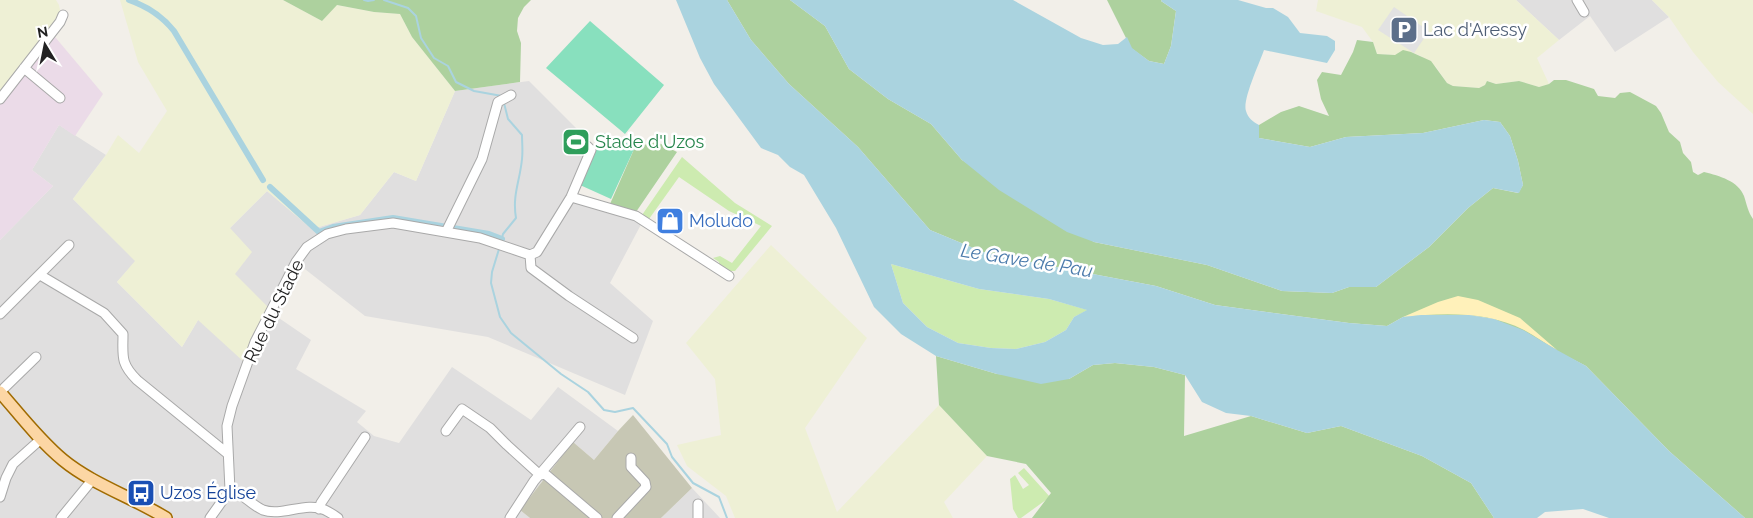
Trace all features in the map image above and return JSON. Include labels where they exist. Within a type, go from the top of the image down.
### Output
[{"type":"main road","points":[[1,397],[64,461],[94,479],[146,505],[166,518]]},
{"type":"street","points":[[1577,0],[1584,12]]},
{"type":"street","points":[[0,99],[60,22],[62,15]]},
{"type":"street","points":[[24,68],[60,98]]},
{"type":"street","points":[[448,229],[482,159],[505,98]]},
{"type":"street","points":[[588,146],[591,150],[571,197],[537,252],[530,255],[531,268],[568,296],[633,338]]},
{"type":"street","points":[[571,197],[636,216],[729,276]]},
{"type":"street","name":"Rue du Stade","points":[[230,490],[227,426],[232,406],[255,342],[296,262],[307,247],[327,234],[346,229],[393,223],[448,229],[530,255]]},
{"type":"street","points":[[0,314],[69,245]]},
{"type":"street","points":[[40,275],[104,313],[123,334],[123,362],[127,370],[228,454]]},
{"type":"street","points":[[1,397],[36,357]]},
{"type":"street","points":[[446,431],[462,409],[490,428],[540,474],[545,474],[597,518]]},
{"type":"street","points":[[510,518],[540,474],[580,427]]},
{"type":"street","points":[[319,509],[321,503],[365,437]]},
{"type":"street","points":[[0,497],[13,464],[41,439]]},
{"type":"street","points":[[617,518],[646,487],[645,482],[631,467],[631,458]]},
{"type":"street","points":[[65,517],[94,479]]},
{"type":"street","points":[[210,518],[230,490],[263,510],[272,512],[312,508],[324,509],[338,518]]},
{"type":"street","points":[[698,504],[698,518]]},
{"type":"shaded area","points":[[0,0],[56,0],[61,15],[0,95]]},
{"type":"shaded area","points":[[120,0],[283,0],[322,21],[336,5],[374,12],[400,14],[412,37],[455,91],[416,181],[394,172],[360,215],[312,229],[267,191],[230,228],[252,252],[235,274],[269,308],[244,362],[198,320],[182,347],[117,282],[135,261],[73,199],[106,155],[118,135],[139,153],[167,111],[138,62]]},
{"type":"shaded area","points":[[1318,0],[1516,0],[1559,40],[1537,58],[1549,84],[1539,87],[1519,81],[1496,84],[1488,81],[1479,88],[1453,86],[1447,83],[1436,67],[1421,56],[1411,52],[1395,55],[1377,54],[1373,42],[1362,27],[1316,11]]},
{"type":"shaded area","points":[[1516,0],[1652,0],[1669,17],[1615,52],[1590,16],[1559,40]]},
{"type":"shaded area","points":[[1652,0],[1753,0],[1753,114],[1718,82],[1693,52],[1669,17]]},
{"type":"shaded area","name":"Lac d'Aressy","points":[[1394,7],[1429,31],[1414,53],[1378,30]]},
{"type":"shaded area","points":[[50,31],[103,94],[75,136],[59,125],[32,170],[53,186],[0,240],[0,95]]},
{"type":"shaded area","points":[[529,81],[597,149],[577,194],[645,217],[610,283],[653,321],[625,395],[488,337],[365,316],[301,266],[276,316],[311,340],[296,369],[366,411],[357,422],[374,436],[399,443],[452,367],[531,420],[558,387],[618,431],[594,460],[573,442],[520,510],[530,518],[0,518],[0,240],[53,186],[32,170],[59,125],[106,155],[73,199],[136,261],[117,282],[182,347],[198,320],[234,274],[230,228],[267,191],[312,229],[360,215],[394,172],[416,181],[455,91]]},
{"type":"shaded area","points":[[771,245],[867,338],[805,428],[837,512],[939,405],[987,456],[944,502],[953,518],[735,518],[726,496],[687,466],[677,445],[721,435],[715,379],[686,343]]},
{"type":"shaded area","points":[[633,415],[692,488],[661,518],[530,518],[520,510],[573,442],[594,460]]},
{"type":"shaded area","points":[[692,488],[720,518],[661,518]]},
{"type":"green space","points":[[283,0],[531,0],[524,7],[518,18],[517,31],[521,43],[520,82],[455,91],[412,37],[400,14],[374,12],[337,5],[322,21]]},
{"type":"green space","points":[[727,0],[790,0],[825,26],[849,69],[888,99],[931,124],[962,160],[1094,242],[1207,265],[1282,291],[1332,293],[1349,287],[1376,287],[1429,247],[1468,208],[1493,188],[1518,193],[1523,185],[1510,136],[1500,122],[1484,120],[1423,133],[1346,137],[1310,147],[1259,138],[1259,125],[1281,112],[1299,106],[1329,116],[1321,99],[1317,80],[1322,72],[1341,75],[1357,40],[1373,42],[1377,54],[1395,55],[1403,50],[1431,61],[1447,83],[1453,86],[1479,88],[1485,85],[1487,81],[1496,84],[1519,81],[1539,87],[1549,84],[1554,80],[1566,80],[1594,89],[1598,96],[1615,98],[1620,93],[1630,92],[1656,106],[1669,132],[1680,142],[1683,153],[1691,162],[1693,172],[1698,175],[1704,172],[1716,175],[1737,186],[1744,196],[1753,219],[1753,518],[1745,518],[1669,451],[1586,366],[1494,319],[1469,315],[1421,315],[1403,317],[1387,326],[1349,323],[1215,305],[1156,286],[983,252],[930,230],[858,147],[789,84],[751,40]]},
{"type":"green space","points":[[1107,0],[1162,0],[1176,11],[1171,46],[1164,64],[1149,61],[1131,48]]},
{"type":"green space","points":[[590,21],[664,85],[625,134],[546,68]]},
{"type":"green space","points":[[604,133],[635,147],[611,199],[580,185]]},
{"type":"green space","points":[[657,142],[677,152],[636,212],[610,204],[635,147]]},
{"type":"green space","points":[[682,157],[735,203],[772,226],[735,271],[727,271],[719,266],[719,262],[713,258],[720,256],[732,263],[761,226],[729,211],[679,177],[649,219],[642,215]]},
{"type":"green space","points":[[891,264],[979,289],[1049,299],[1088,310],[1074,317],[1066,330],[1045,342],[1016,349],[991,348],[958,343],[927,327],[903,303]]},
{"type":"green space","points":[[936,356],[997,374],[1069,379],[1093,365],[1115,363],[1154,367],[1185,375],[1184,436],[1251,416],[1307,433],[1341,426],[1422,456],[1471,483],[1494,518],[1032,518],[1051,493],[1026,464],[987,456],[939,405]]},
{"type":"green space","points":[[1024,468],[1050,497],[1021,518],[1018,518],[1013,509],[1010,479],[1015,475],[1023,489],[1029,485],[1018,473]]},
{"type":"sand","points":[[1458,296],[1478,300],[1520,318],[1557,350],[1524,330],[1495,319],[1449,314],[1403,317],[1438,302]]},
{"type":"water","points":[[676,0],[727,0],[751,40],[789,84],[858,147],[930,230],[983,252],[1156,286],[1215,305],[1349,323],[1387,326],[1403,317],[1469,315],[1494,319],[1523,330],[1586,366],[1669,451],[1745,518],[1609,518],[1583,509],[1545,512],[1537,518],[1494,518],[1471,483],[1422,456],[1341,426],[1307,433],[1251,416],[1226,413],[1202,402],[1185,375],[1154,367],[1115,363],[1093,365],[1069,379],[1041,384],[997,374],[936,356],[901,334],[874,307],[836,228],[804,175],[790,167],[778,155],[761,148],[714,84],[700,58]],"holes":[[[891,264],[979,289],[1049,299],[1087,310],[1074,317],[1066,330],[1045,342],[1016,349],[991,348],[958,343],[927,327],[903,303]]]},
{"type":"water","points":[[790,0],[1013,0],[1081,38],[1103,45],[1118,44],[1127,37],[1132,48],[1149,61],[1164,64],[1171,46],[1176,11],[1162,0],[1238,0],[1266,8],[1273,8],[1288,17],[1300,33],[1327,36],[1335,41],[1335,50],[1327,63],[1264,50],[1245,106],[1249,118],[1259,125],[1259,138],[1310,147],[1346,137],[1423,133],[1484,120],[1500,122],[1510,136],[1523,185],[1519,193],[1493,188],[1468,208],[1429,247],[1376,287],[1349,287],[1332,293],[1282,291],[1207,265],[1094,242],[1067,232],[999,190],[962,160],[931,124],[888,99],[849,69],[825,26]]},
{"type":"waterway","points":[[129,0],[154,12],[174,31],[263,180]]},
{"type":"waterway","points":[[364,0],[374,0]]},
{"type":"waterway","points":[[384,0],[408,8],[416,16],[421,38],[434,58],[448,66],[456,82],[474,91],[502,96]]},
{"type":"waterway","points":[[501,242],[503,234],[516,218],[516,195],[522,153],[522,135],[508,119],[504,103]]},
{"type":"waterway","points":[[270,187],[319,232],[333,227],[393,218],[489,234],[502,239]]},
{"type":"waterway","points":[[499,249],[492,272],[491,283],[500,317],[511,333],[561,374],[588,392],[604,410],[615,412],[633,408],[667,444],[672,457],[693,483],[719,497],[727,518]]},
{"type":"place","name":"Lac d'Aressy","points":[[1404,30]]},
{"type":"place","name":"Stade d'Uzos","points":[[576,142]]},
{"type":"place","name":"Moludo","points":[[670,221]]},
{"type":"place","name":"Uzos Église","points":[[141,493]]},
{"type":"water label","name":"Le Gave de Pau","points":[[1027,260]]}]
